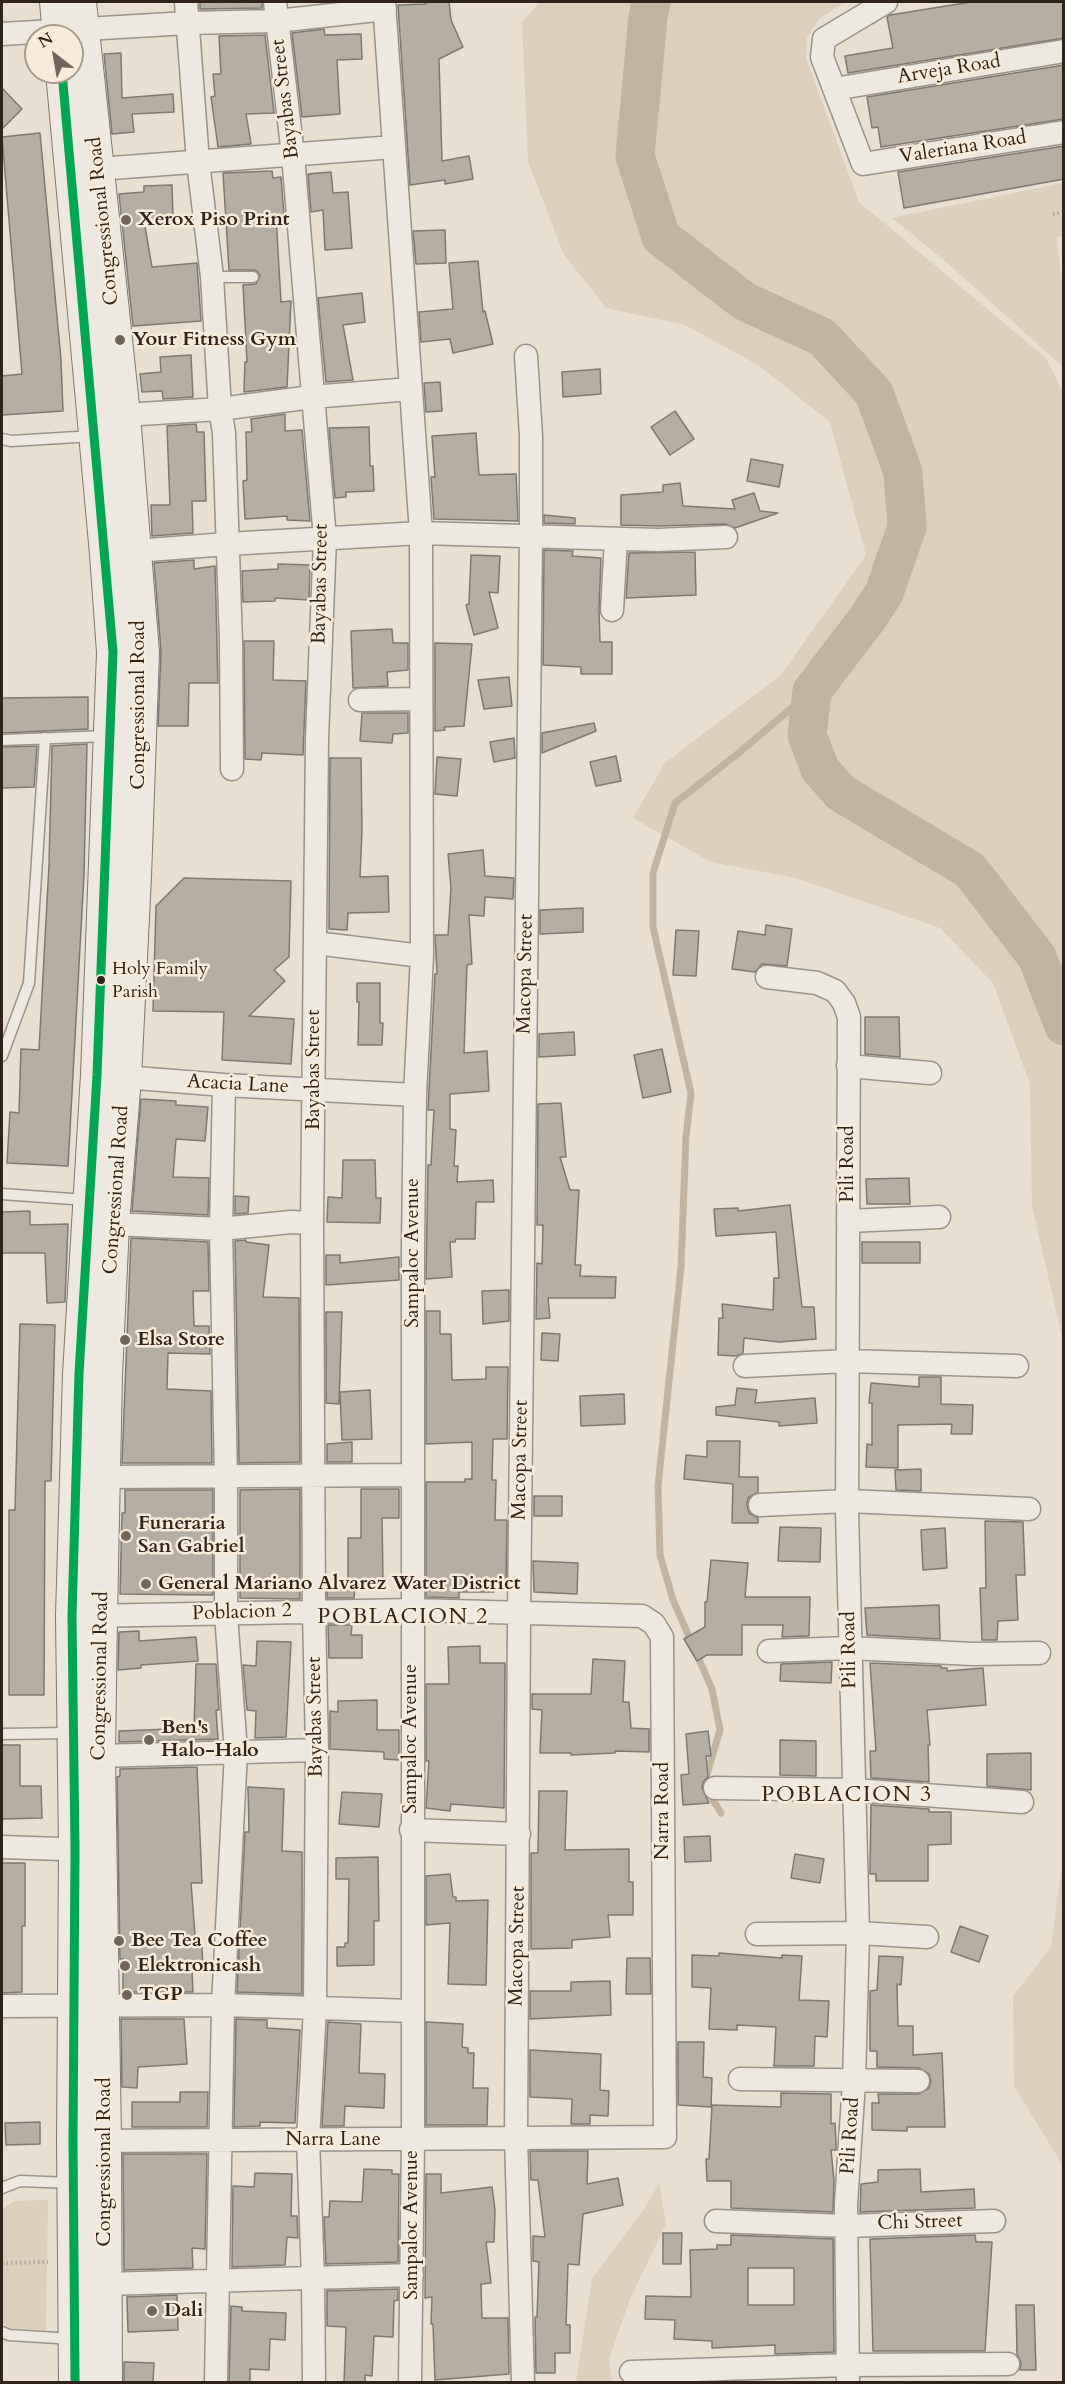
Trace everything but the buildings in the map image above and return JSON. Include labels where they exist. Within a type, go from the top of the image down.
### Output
[{"type":"main road","name":"Congressional Road","points":[[67,19],[98,169],[124,415],[120,552],[112,652],[110,736],[113,1224],[106,1375],[105,1477],[74,1733],[88,1850],[89,2005],[105,2141],[89,2182],[90,2339],[106,2382]]},
{"type":"main road","name":"Congressional Road","points":[[64,84],[95,436],[143,652],[135,877],[111,1076],[89,1200],[79,1374],[87,1616],[99,1756],[88,1850]]},
{"type":"main road","name":"Congressional Road","points":[[75,2382],[106,2284],[89,2182],[73,2142],[89,2005]]},
{"type":"street","points":[[834,89],[822,57],[824,39],[886,2]]},
{"type":"street","points":[[2,33],[67,19],[384,5]]},
{"type":"street","name":"Sampaloc Avenue","points":[[384,5],[421,533],[422,956],[415,1095],[411,1830],[413,2139],[410,2382]]},
{"type":"street","name":"Bayabas Street","points":[[276,11],[292,155],[325,539],[317,738],[312,1223],[317,1749],[315,2007],[308,2140],[314,2382]]},
{"type":"street","points":[[187,12],[198,162],[212,278],[220,409],[224,433],[231,642],[232,769]]},
{"type":"street","name":"Arveja Road","points":[[834,89],[1064,51]]},
{"type":"street","name":"Valeriana Road","points":[[834,89],[863,164],[1064,132]]},
{"type":"street","points":[[98,169],[394,147]]},
{"type":"street","name":"Macopa Street","points":[[523,2382],[516,2139],[519,1614],[531,537],[531,436],[526,356]]},
{"type":"street","points":[[124,415],[220,409],[312,397],[410,389]]},
{"type":"street","points":[[120,552],[421,533],[658,540],[726,537]]},
{"type":"street","points":[[612,610],[616,539]]},
{"type":"street","points":[[360,700],[420,699]]},
{"type":"street","points":[[315,943],[422,956]]},
{"type":"street","name":"Pili Road","points":[[767,977],[817,983],[835,991],[844,1003],[849,1017],[849,1648],[858,1933],[854,2082],[846,2226],[848,2374]]},
{"type":"street","points":[[848,1066],[930,1073]]},
{"type":"street","name":"Acacia Lane","points":[[111,1076],[224,1085],[415,1095]]},
{"type":"street","points":[[216,2382],[223,2005],[236,1752],[226,1614],[221,1229],[224,1085]]},
{"type":"street","points":[[848,1221],[939,1217]]},
{"type":"street","points":[[113,1224],[221,1229],[291,1222],[312,1223]]},
{"type":"street","points":[[745,1366],[848,1361],[1017,1366]]},
{"type":"street","points":[[105,1477],[226,1478],[412,1474]]},
{"type":"street","points":[[760,1505],[848,1501],[1029,1509]]},
{"type":"street","name":"Poblacion 2","points":[[87,1616],[412,1610],[519,1614]]},
{"type":"street","name":"Narra Road","points":[[519,1614],[642,1616],[654,1624],[662,1637],[665,2137]]},
{"type":"street","points":[[769,1651],[849,1648],[973,1654],[1039,1653]]},
{"type":"street","points":[[99,1756],[317,1749]]},
{"type":"street","points":[[716,1788],[854,1790],[1022,1802]]},
{"type":"street","points":[[411,1830],[519,1834]]},
{"type":"street","points":[[2,1847],[88,1850]]},
{"type":"street","points":[[757,1934],[858,1933],[927,1937]]},
{"type":"street","points":[[2,2006],[223,2005],[413,2011]]},
{"type":"street","points":[[740,2079],[918,2082]]},
{"type":"street","name":"Narra Lane","points":[[73,2142],[665,2137]]},
{"type":"street","name":"Chi Street","points":[[716,2221],[846,2226],[994,2221]]},
{"type":"street","points":[[106,2284],[412,2275]]},
{"type":"street","points":[[631,2372],[848,2374],[1008,2364]]},
{"type":"lane","points":[[212,278],[253,277]]},
{"type":"lane","points":[[2,439],[11,441],[95,436]]},
{"type":"lane","points":[[2,740],[110,736]]},
{"type":"lane","points":[[2,1056],[28,983],[45,738]]},
{"type":"lane","points":[[2,1194],[89,1200]]},
{"type":"lane","points":[[2,1734],[74,1733]]},
{"type":"lane","points":[[2,2188],[20,2181],[89,2182]]},
{"type":"lane","points":[[2,2332],[9,2335],[90,2339]]},
{"type":"path","points":[[1053,214],[1064,212]]},
{"type":"path","points":[[2,2263],[52,2262]]},
{"type":"shaded area","points":[[540,2],[845,2],[819,19],[807,38],[806,58],[859,202],[1046,358],[1063,392],[1063,1341],[1032,1206],[1030,1084],[993,983],[940,928],[796,878],[711,862],[633,818],[665,763],[781,675],[866,555],[830,422],[758,365],[685,325],[606,308],[563,253],[528,161],[522,22]]},
{"type":"shaded area","points":[[1063,183],[1063,236],[1056,237],[1064,296],[1063,367],[945,261],[892,218]]},
{"type":"shaded area","points":[[1063,1858],[1064,2171],[1014,2086],[1013,1996],[1051,1947]]},
{"type":"shaded area","points":[[659,2184],[666,2224],[630,2299],[609,2359],[612,2382],[576,2382],[592,2279],[644,2209]]},
{"type":"shaded area","points":[[48,2200],[46,2330],[9,2328],[2,2322],[2,2210],[14,2201]]},
{"type":"waterway","points":[[651,2],[635,156],[661,237],[744,301],[822,337],[874,393],[903,472],[907,527],[884,593],[812,691],[807,735],[820,769],[841,793],[970,870],[1037,957],[1064,1026]]},
{"type":"waterway","points":[[721,1813],[706,1788],[707,1774],[720,1730],[712,1689],[673,1600],[660,1555],[658,1486],[681,1267],[686,1136],[691,1093],[653,927],[653,873],[675,803],[812,691]]},
{"type":"transit line","points":[[63,84],[113,652],[97,1075],[79,1374],[72,1616],[75,1850],[73,2142],[75,2382]]},
{"type":"place","name":"Xerox Piso Print","points":[[126,220]]},
{"type":"place","name":"Your Fitness Gym","points":[[120,340]]},
{"type":"place","name":"Holy Family Parish","points":[[101,980]]},
{"type":"place","name":"Elsa Store","points":[[125,1340]]},
{"type":"place","name":"Funeraria San Gabriel","points":[[126,1536]]},
{"type":"place","name":"General Mariano Alvarez Water District","points":[[146,1584]]},
{"type":"place","name":"Ben's Halo-Halo","points":[[149,1740]]},
{"type":"place","name":"Bee Tea Coffee","points":[[119,1941]]},
{"type":"place","name":"Elektronicash","points":[[125,1966]]},
{"type":"place","name":"TGP","points":[[127,1995]]},
{"type":"place","name":"Dali","points":[[152,2311]]},
{"type":"district","name":"POBLACION 2","points":[[403,1618]]},
{"type":"district","name":"POBLACION 3","points":[[847,1796]]}]
